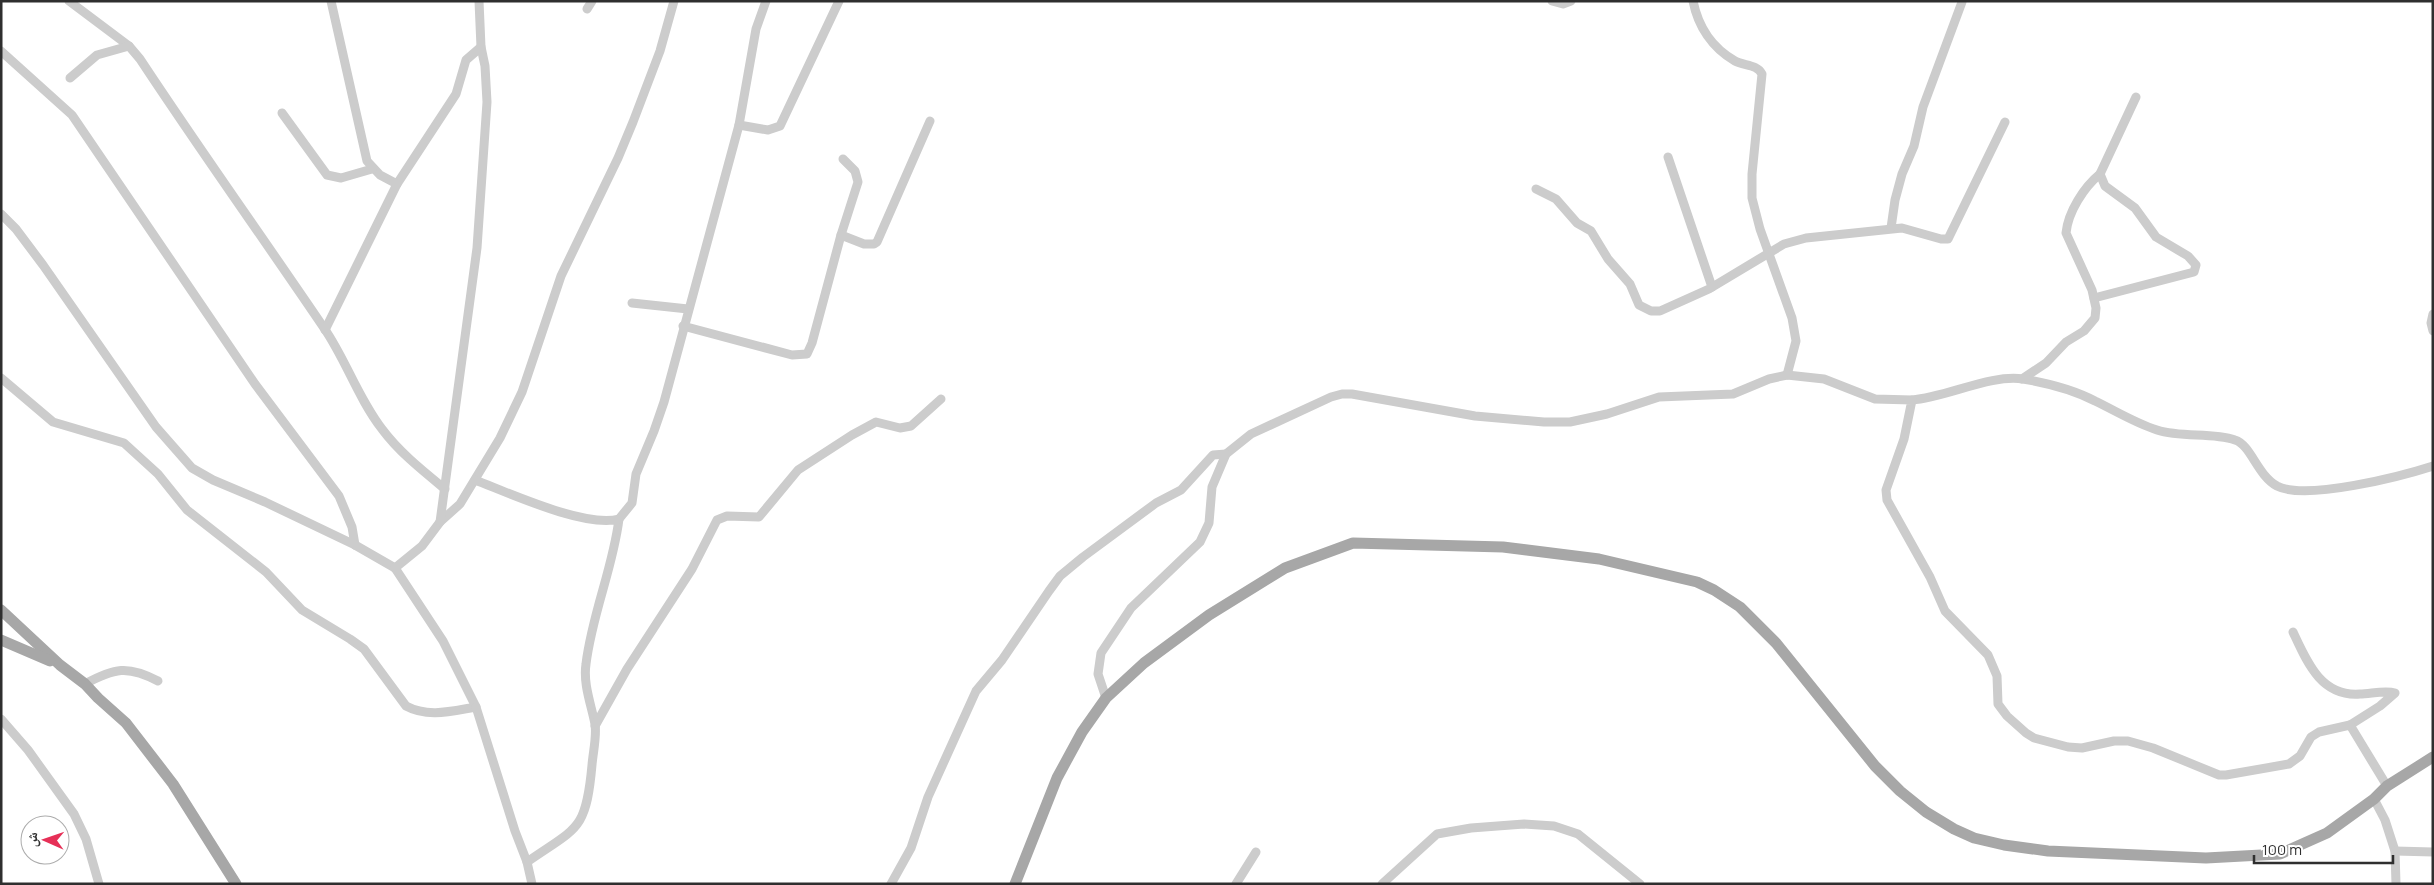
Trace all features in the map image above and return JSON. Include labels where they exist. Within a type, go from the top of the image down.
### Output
[{"type":"main road","points":[[1015,884],[1057,778],[1082,732],[1106,698],[1144,663],[1209,615],[1285,568],[1325,551],[1353,543],[1503,547],[1599,559],[1682,577],[1721,594],[1740,607],[1776,644],[1876,766],[1900,791],[1926,812],[1974,838],[2004,845],[2048,851],[2206,858],[2280,854],[2327,833],[2387,786],[2433,757]]},
{"type":"main road","points":[[1,610],[126,723],[173,784],[236,884]]},
{"type":"main road","points":[[1,640],[60,665]]},
{"type":"street","points":[[70,1],[129,46],[140,59],[233,198],[326,330],[354,384],[381,428],[409,458],[445,489]]},
{"type":"street","points":[[331,1],[364,150],[372,168],[380,176],[397,184]]},
{"type":"street","points":[[440,522],[477,248],[487,102],[486,66],[481,47],[479,1]]},
{"type":"street","points":[[587,10],[592,1]]},
{"type":"street","points":[[395,568],[422,546],[440,522],[460,504],[500,438],[522,392],[561,276],[618,158],[660,51],[674,1]]},
{"type":"street","points":[[527,862],[571,832],[582,817],[588,797],[595,726],[587,693],[585,666],[592,629],[615,546],[620,520],[632,504],[636,474],[660,414],[739,126],[756,29],[766,1]]},
{"type":"street","points":[[739,126],[768,130],[780,126],[839,1]]},
{"type":"street","points":[[1552,1],[1563,4],[1571,1]]},
{"type":"street","points":[[1693,1],[1695,12],[1711,41],[1736,62],[1757,68],[1762,74],[1752,174],[1752,198],[1756,216],[1792,318],[1796,341],[1787,374]]},
{"type":"street","points":[[1891,228],[1895,200],[1902,174],[1914,146],[1928,95],[1962,2]]},
{"type":"street","points":[[70,78],[97,55],[129,46]]},
{"type":"street","points":[[326,330],[397,184],[456,94],[469,56],[481,47]]},
{"type":"street","points":[[1,51],[57,100],[76,120],[255,384],[339,496],[352,527],[355,544]]},
{"type":"street","points":[[2022,379],[2046,363],[2066,342],[2084,331],[2095,318],[2094,298],[2066,233],[2067,224],[2091,182],[2100,174],[2136,97]]},
{"type":"street","points":[[282,113],[327,176],[341,178],[372,168]]},
{"type":"street","points":[[841,234],[868,245],[877,242],[930,121]]},
{"type":"street","points":[[1536,189],[1556,199],[1577,222],[1591,231],[1604,253],[1630,284],[1638,303],[1645,309],[1660,311],[1712,287],[1784,244],[1806,238],[1891,228],[1902,228],[1941,239],[1950,237],[2004,122]]},
{"type":"street","points":[[1668,157],[1712,287]]},
{"type":"street","points":[[683,326],[792,355],[807,354],[812,343],[841,234],[858,182],[855,172],[843,159]]},
{"type":"street","points":[[2094,298],[2194,272],[2196,265],[2188,256],[2156,237],[2135,208],[2105,186],[2100,174]]},
{"type":"street","points":[[1,214],[16,229],[43,265],[156,427],[192,468],[213,480],[355,544],[395,568],[443,641],[476,707],[515,832],[527,862],[532,884]]},
{"type":"street","points":[[632,303],[688,309]]},
{"type":"street","points":[[2433,314],[2431,323],[2433,331]]},
{"type":"street","points":[[1106,698],[1098,674],[1101,653],[1131,608],[1200,542],[1209,523],[1212,487],[1226,454],[1251,434],[1342,394],[1414,404],[1475,416],[1544,422],[1570,422],[1607,414],[1659,397],[1733,394],[1769,379],[1787,374],[1824,379],[1874,399],[1912,400],[1938,397],[1997,380],[2022,379],[2078,394],[2158,431],[2236,440],[2247,447],[2253,462],[2262,473],[2278,486],[2295,490],[2357,485],[2433,466]]},
{"type":"street","points":[[1,378],[53,422],[124,443],[133,450],[158,474],[182,506],[266,572],[296,604],[364,649],[406,706],[414,711],[432,713],[476,707]]},
{"type":"street","points":[[595,726],[637,653],[692,569],[717,520],[727,516],[759,517],[769,508],[786,483],[798,470],[844,440],[876,422],[900,428],[911,426],[941,399]]},
{"type":"street","points":[[1912,400],[1904,439],[1886,490],[1887,500],[1930,577],[1944,611],[1988,655],[1997,676],[1998,704],[2007,716],[2034,738],[2068,748],[2082,748],[2114,741],[2128,742],[2153,748],[2219,775],[2288,764],[2300,756],[2311,737],[2319,732],[2350,725],[2395,694],[2346,695],[2330,687],[2318,677],[2293,632]]},
{"type":"street","points":[[891,884],[911,848],[928,798],[976,691],[1002,660],[1060,576],[1156,503],[1181,490],[1213,455],[1226,454]]},
{"type":"street","points":[[475,480],[516,496],[573,514],[600,521],[620,520]]},
{"type":"street","points":[[85,684],[112,671],[125,669],[139,672],[158,681]]},
{"type":"street","points":[[1,719],[28,750],[74,814],[86,839],[99,884]]},
{"type":"street","points":[[2350,725],[2387,786]]},
{"type":"street","points":[[2374,798],[2387,827],[2394,851],[2396,884]]},
{"type":"street","points":[[1382,884],[1414,853],[1434,836],[1442,832],[1524,824],[1554,826],[1578,834],[1640,884]]},
{"type":"street","points":[[2394,851],[2433,852]]},
{"type":"street","points":[[1236,884],[1256,852]]}]
